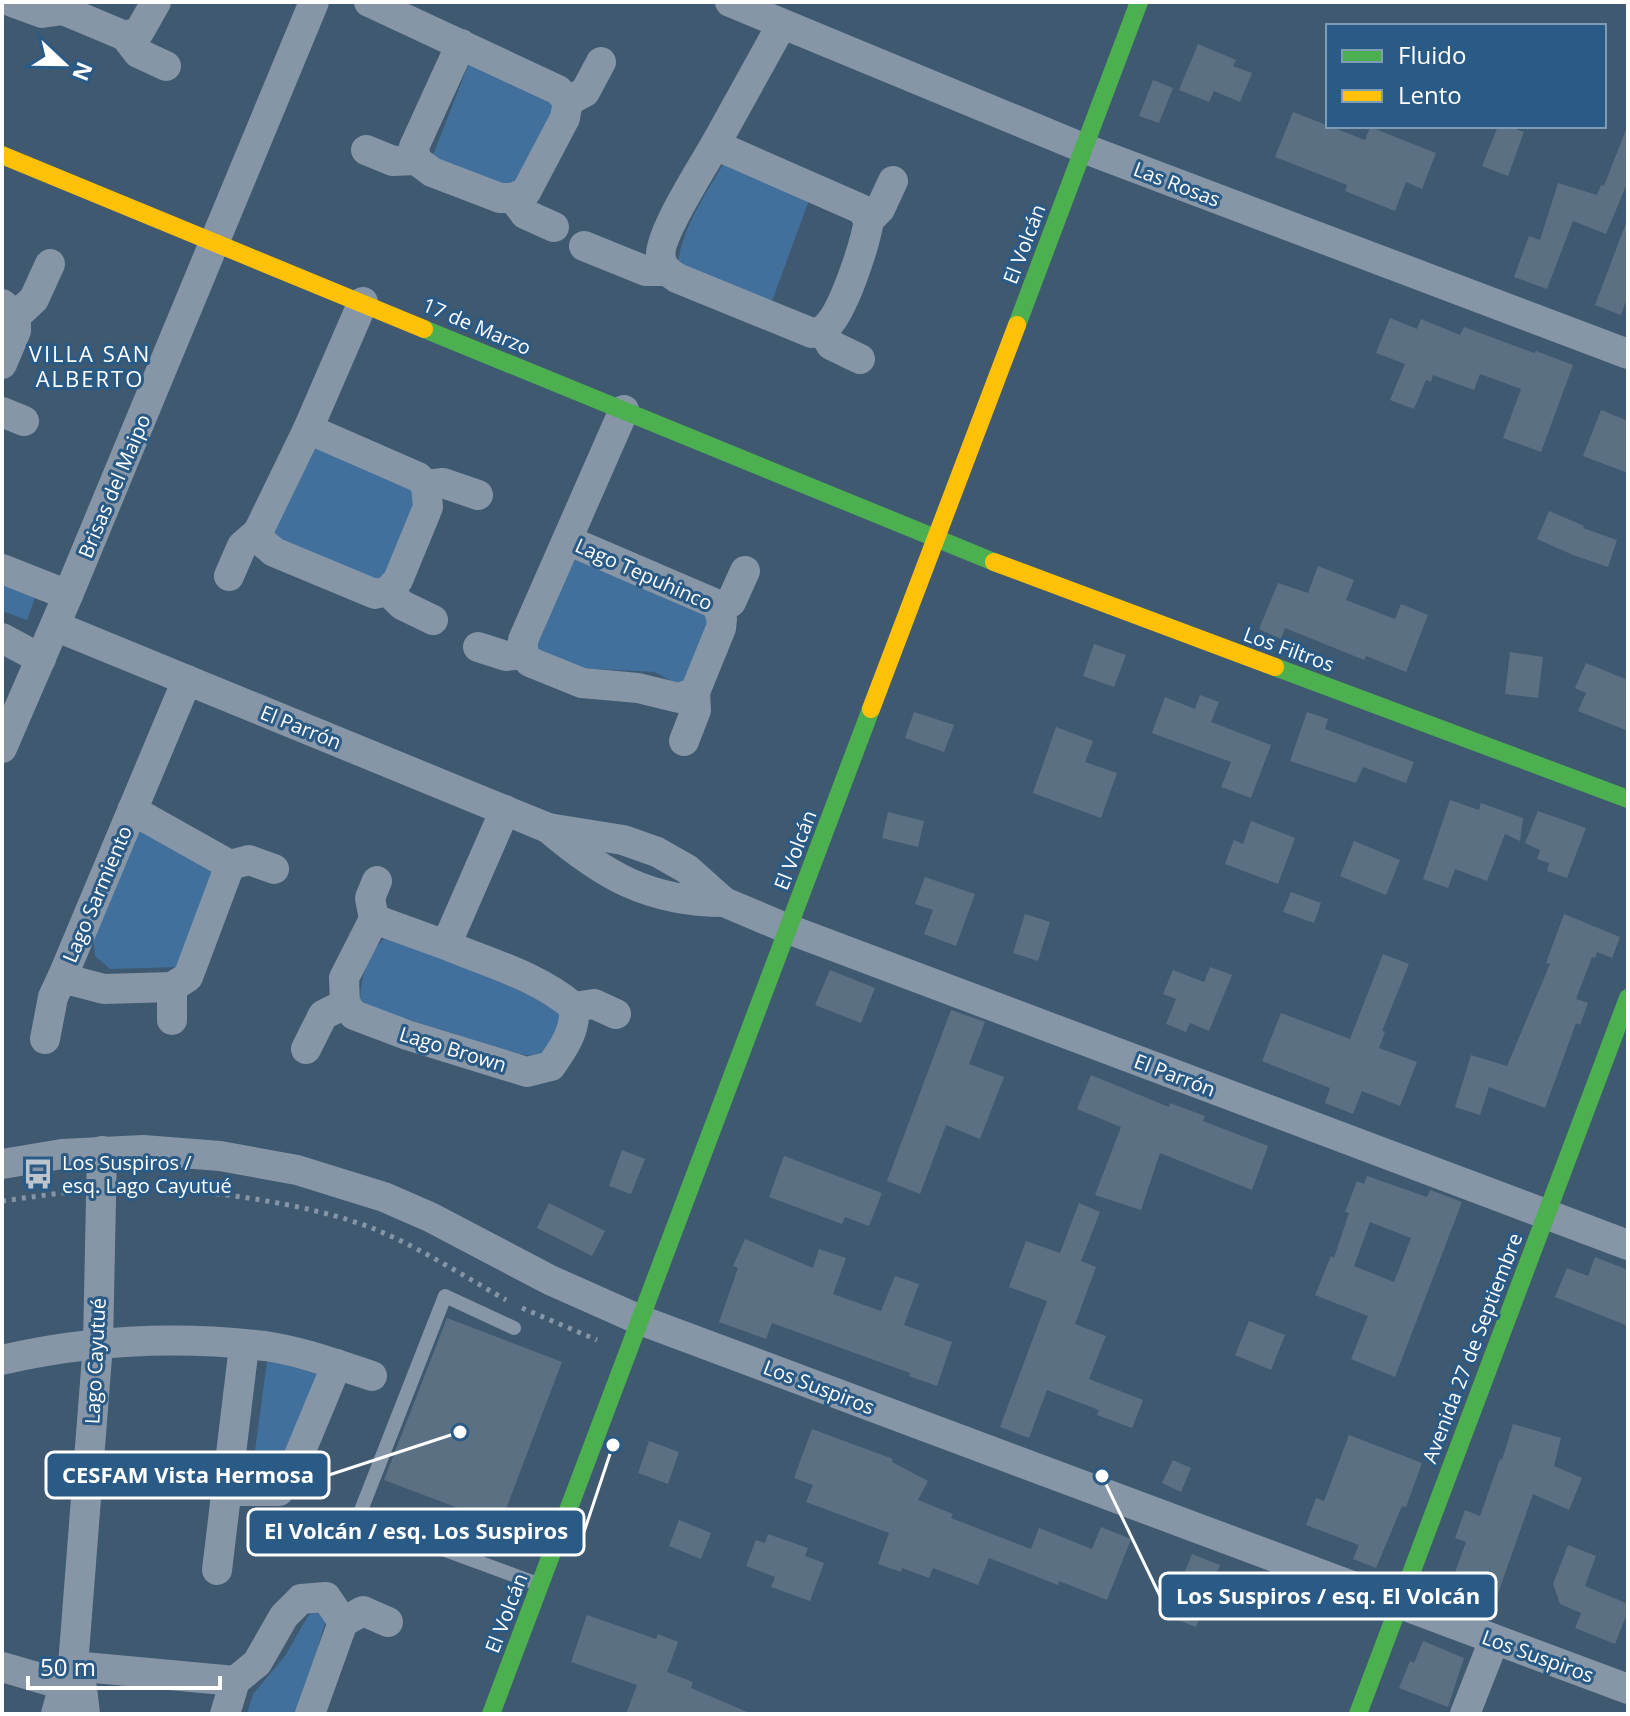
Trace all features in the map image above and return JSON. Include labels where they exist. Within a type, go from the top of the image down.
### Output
[{"type":"street","points":[[12,2],[42,13],[65,6],[125,36],[138,53],[166,66]]},
{"type":"street","points":[[125,36],[139,32],[156,2]]},
{"type":"street","name":"Brisas del Maipo","points":[[2,748],[314,2]]},
{"type":"street","points":[[369,2],[558,90],[568,101]]},
{"type":"street","name":"Las Rosas","points":[[730,2],[1083,148],[1628,354]]},
{"type":"street","name":"El Volcán","points":[[500,1711],[540,1585],[1139,2]]},
{"type":"street","points":[[782,24],[663,239],[661,258],[667,271],[677,278],[812,333],[823,331],[836,316],[865,244],[869,220],[880,209],[893,181]]},
{"type":"street","points":[[416,160],[414,147],[461,44]]},
{"type":"street","points":[[568,101],[585,92],[601,62]]},
{"type":"street","points":[[366,150],[393,161],[416,160],[432,172],[500,198],[513,198],[526,192],[565,118],[568,101]]},
{"type":"street","points":[[715,145],[861,209],[869,220]]},
{"type":"street","name":"17 de Marzo","points":[[2,155],[935,540]]},
{"type":"street","points":[[513,198],[525,214],[554,227]]},
{"type":"street","points":[[584,246],[646,271],[667,271]]},
{"type":"street","points":[[2,364],[16,331],[9,310],[34,299],[50,264]]},
{"type":"street","points":[[229,576],[242,546],[258,532],[308,429],[363,302]]},
{"type":"street","points":[[823,331],[831,345],[860,359]]},
{"type":"street","name":"Lago Tepuhinco","points":[[523,654],[523,640],[624,410]]},
{"type":"street","points":[[258,532],[261,541],[274,552],[375,594],[388,591],[398,580],[428,507],[426,485],[418,477],[308,429]]},
{"type":"street","points":[[426,485],[443,483],[478,495]]},
{"type":"street","name":"Lago Tepuhinco","points":[[567,540],[710,600],[720,609],[721,628],[695,692],[696,710],[684,741]]},
{"type":"street","name":"Los Filtros","points":[[935,540],[1628,799]]},
{"type":"street","points":[[2,569],[68,595]]},
{"type":"street","name":"Lago Tepuhinco","points":[[720,609],[731,602],[745,571]]},
{"type":"street","points":[[388,591],[402,605],[433,620]]},
{"type":"street","name":"El Parrón","points":[[55,626],[548,828],[623,840],[657,852],[687,869],[724,902]]},
{"type":"street","points":[[2,638],[41,659]]},
{"type":"street","points":[[478,647],[506,656],[523,654],[530,662],[582,683],[638,688],[679,698],[695,692]]},
{"type":"street","name":"Lago Sarmiento","points":[[45,1039],[53,997],[187,680]]},
{"type":"street","name":"Lago Sarmiento","points":[[132,810],[230,865],[249,860],[274,869]]},
{"type":"street","points":[[446,945],[505,810]]},
{"type":"street","name":"El Parrón","points":[[548,828],[587,860],[625,883],[674,898],[724,902],[788,929],[1628,1245]]},
{"type":"street","points":[[172,1020],[172,987],[188,977],[230,865]]},
{"type":"street","points":[[306,1049],[323,1015],[345,1004],[344,978],[374,919],[370,898],[377,881]]},
{"type":"street","points":[[374,919],[533,980],[574,1007],[594,1004],[616,1014]]},
{"type":"street","name":"Lago Sarmiento","points":[[62,978],[104,989],[172,987]]},
{"type":"street","name":"Avenida 27 de Septiembre","points":[[1358,1714],[1628,998]]},
{"type":"street","name":"Lago Brown","points":[[345,1004],[354,1015],[380,1025],[527,1072],[551,1066],[569,1040],[575,1020],[574,1007]]},
{"type":"street","name":"Los Suspiros","points":[[2,1164],[102,1151],[143,1150],[220,1156],[270,1164],[337,1181],[430,1217],[550,1280],[640,1320],[1628,1689]]},
{"type":"street","name":"Lago Cayutué","points":[[85,1714],[82,1688],[64,1689],[98,1344],[102,1151]]},
{"type":"street","points":[[2,1360],[98,1344],[178,1340],[267,1346],[372,1376]]},
{"type":"street","points":[[217,1570],[244,1346]]},
{"type":"street","points":[[227,1491],[279,1491],[295,1465],[337,1364]]},
{"type":"street","points":[[225,1714],[235,1681],[257,1663],[284,1616],[301,1599],[326,1597],[343,1622]]},
{"type":"street","points":[[310,1714],[343,1622],[363,1611],[388,1622]]},
{"type":"street","points":[[1465,1714],[1494,1640]]},
{"type":"street","points":[[2,1667],[64,1689],[235,1681]]},
{"type":"lane","points":[[514,1328],[445,1296],[358,1518],[540,1585]]},
{"type":"path","points":[[2,1201],[70,1191],[145,1188],[243,1198],[305,1210],[369,1227],[408,1244],[507,1301],[628,1353]]},
{"type":"shaded area","points":[[469,63],[553,100],[561,114],[512,190],[431,160]]},
{"type":"shaded area","points":[[724,163],[809,200],[771,304],[683,270],[678,262],[690,223]]},
{"type":"shaded area","points":[[316,443],[431,494],[390,587],[269,542]]},
{"type":"shaded area","points":[[567,553],[718,615],[687,690],[655,672],[577,668],[526,649]]},
{"type":"shaded area","points":[[2,582],[36,595],[27,620],[2,611]]},
{"type":"shaded area","points":[[140,830],[218,870],[182,967],[110,969],[95,956],[93,934]]},
{"type":"shaded area","points":[[390,934],[557,1007],[563,1021],[540,1057],[519,1054],[371,1008],[360,999],[368,963],[377,947]]},
{"type":"shaded area","points":[[268,1354],[323,1366],[273,1482],[251,1480]]},
{"type":"shaded area","points":[[317,1609],[328,1613],[298,1714],[247,1714],[253,1694],[285,1656],[308,1616]]},
{"type":"building","points":[[1198,44],[1236,60],[1233,66],[1252,73],[1240,102],[1214,91],[1209,102],[1179,90]]},
{"type":"building","points":[[1153,80],[1173,88],[1159,123],[1139,116]]},
{"type":"building","points":[[1293,112],[1326,125],[1326,128],[1365,140],[1370,128],[1373,128],[1436,153],[1422,189],[1406,182],[1395,211],[1345,191],[1347,185],[1275,157]]},
{"type":"building","points":[[1627,127],[1628,181],[1606,234],[1573,221],[1547,289],[1514,277],[1529,236],[1540,240],[1558,183],[1597,195],[1601,185],[1604,186]]},
{"type":"building","points":[[1497,128],[1524,132],[1508,176],[1482,166]]},
{"type":"building","points":[[1626,223],[1628,295],[1621,315],[1595,305]]},
{"type":"building","points":[[1390,318],[1417,329],[1421,319],[1460,335],[1464,327],[1573,365],[1541,452],[1503,438],[1521,389],[1480,374],[1474,390],[1433,375],[1431,382],[1426,380],[1414,409],[1390,400],[1405,364],[1376,353]]},
{"type":"building","points":[[1601,410],[1628,421],[1628,473],[1583,456]]},
{"type":"building","points":[[1549,511],[1617,540],[1608,567],[1537,539]]},
{"type":"building","points":[[1318,566],[1354,580],[1346,600],[1395,619],[1401,604],[1428,615],[1406,672],[1366,656],[1364,660],[1285,628],[1281,639],[1259,629],[1278,583],[1308,593]]},
{"type":"building","points":[[1094,644],[1126,655],[1114,687],[1083,676]]},
{"type":"building","points":[[1510,652],[1543,657],[1538,698],[1505,694]]},
{"type":"building","points":[[1586,663],[1628,680],[1628,731],[1578,711],[1586,693],[1575,688]]},
{"type":"building","points":[[1200,695],[1219,702],[1211,722],[1271,745],[1251,798],[1221,787],[1231,762],[1152,733],[1165,697],[1195,709]]},
{"type":"building","points":[[914,712],[954,725],[944,752],[905,738]]},
{"type":"building","points":[[1307,712],[1328,719],[1325,729],[1414,762],[1406,783],[1363,767],[1356,783],[1290,761]]},
{"type":"building","points":[[1056,727],[1093,741],[1085,762],[1117,773],[1101,818],[1033,793]]},
{"type":"building","points":[[1450,800],[1479,810],[1481,803],[1523,818],[1520,841],[1505,834],[1487,881],[1455,869],[1448,888],[1423,879]]},
{"type":"building","points":[[1538,811],[1586,828],[1567,878],[1547,871],[1549,863],[1537,859],[1540,850],[1525,843]]},
{"type":"building","points":[[888,812],[924,821],[918,847],[882,838]]},
{"type":"building","points":[[1251,821],[1295,838],[1278,884],[1225,864],[1234,840],[1243,844]]},
{"type":"building","points":[[1354,841],[1400,860],[1386,895],[1340,876]]},
{"type":"building","points":[[925,877],[975,894],[956,946],[924,934],[933,910],[915,904]]},
{"type":"building","points":[[1291,892],[1321,903],[1314,923],[1283,912]]},
{"type":"building","points":[[1025,914],[1050,922],[1038,961],[1013,953]]},
{"type":"building","points":[[1564,914],[1620,937],[1612,958],[1597,952],[1595,958],[1592,957],[1576,999],[1588,1003],[1580,1025],[1576,1023],[1545,1108],[1489,1087],[1480,1115],[1455,1107],[1471,1055],[1507,1066],[1550,964],[1546,963]]},
{"type":"building","points":[[1383,954],[1409,964],[1382,1031],[1385,1032],[1379,1048],[1417,1062],[1400,1106],[1362,1091],[1353,1114],[1325,1103],[1330,1088],[1262,1061],[1281,1013],[1350,1039]]},
{"type":"building","points":[[1210,967],[1232,975],[1209,1031],[1190,1023],[1186,1032],[1166,1024],[1176,999],[1163,994],[1173,970],[1204,982]]},
{"type":"building","points":[[830,970],[875,988],[861,1023],[815,1005]]},
{"type":"building","points":[[951,1010],[985,1022],[969,1064],[1004,1077],[980,1139],[946,1125],[920,1194],[887,1181]]},
{"type":"building","points":[[1091,1075],[1169,1107],[1170,1103],[1205,1116],[1203,1121],[1268,1146],[1252,1190],[1160,1153],[1141,1210],[1095,1195],[1121,1127],[1077,1109]]},
{"type":"building","points":[[622,1150],[645,1159],[631,1194],[609,1186]]},
{"type":"building","points":[[784,1156],[882,1193],[869,1226],[845,1217],[842,1224],[769,1197]]},
{"type":"building","points":[[1367,1176],[1427,1197],[1430,1190],[1462,1202],[1395,1377],[1351,1359],[1368,1316],[1315,1295],[1331,1256],[1334,1258],[1349,1213],[1345,1212],[1357,1181],[1364,1184]],"holes":[[[1370,1222],[1411,1238],[1394,1282],[1354,1266]]]},
{"type":"building","points":[[549,1203],[605,1231],[592,1256],[537,1228]]},
{"type":"building","points":[[1079,1203],[1100,1212],[1081,1261],[1096,1267],[1075,1324],[1106,1336],[1089,1379],[1143,1400],[1132,1428],[1097,1415],[1099,1410],[1047,1390],[1029,1438],[1000,1427],[1047,1301],[1009,1287],[1026,1241],[1060,1253]]},
{"type":"building","points":[[745,1239],[813,1268],[819,1249],[846,1258],[833,1294],[881,1311],[895,1276],[919,1284],[904,1325],[952,1342],[937,1386],[909,1376],[910,1373],[772,1323],[766,1339],[719,1322],[738,1268],[733,1266]]},
{"type":"building","points":[[1595,1257],[1628,1270],[1628,1326],[1555,1297],[1567,1268],[1588,1276]]},
{"type":"building","points":[[447,1318],[562,1362],[499,1527],[492,1524],[488,1533],[461,1523],[466,1511],[384,1480]]},
{"type":"building","points":[[1249,1321],[1285,1335],[1271,1370],[1235,1355]]},
{"type":"building","points":[[1513,1424],[1561,1438],[1554,1466],[1582,1478],[1569,1510],[1533,1494],[1495,1602],[1450,1586],[1466,1542],[1455,1538],[1465,1510],[1480,1516]]},
{"type":"building","points":[[812,1429],[893,1459],[892,1462],[928,1481],[918,1500],[953,1514],[951,1518],[1031,1549],[1039,1528],[1092,1549],[1101,1527],[1131,1539],[1107,1600],[989,1558],[978,1585],[933,1568],[929,1578],[902,1568],[901,1572],[878,1564],[889,1533],[806,1502],[813,1485],[794,1478]]},
{"type":"building","points":[[1349,1435],[1422,1463],[1406,1507],[1402,1506],[1376,1568],[1353,1559],[1359,1545],[1306,1525],[1316,1498],[1324,1501]]},
{"type":"building","points":[[649,1441],[679,1452],[668,1484],[638,1473]]},
{"type":"building","points":[[1173,1460],[1191,1468],[1181,1492],[1162,1483]]},
{"type":"building","points":[[679,1520],[711,1533],[701,1559],[669,1546]]},
{"type":"building","points":[[768,1534],[808,1548],[805,1556],[824,1563],[810,1601],[771,1587],[775,1577],[746,1566],[756,1540],[765,1543]]},
{"type":"building","points":[[1568,1545],[1596,1556],[1585,1586],[1628,1604],[1615,1644],[1575,1628],[1581,1613],[1560,1604],[1553,1584]]},
{"type":"building","points":[[1192,1554],[1220,1565],[1196,1627],[1167,1616]]},
{"type":"building","points":[[587,1615],[656,1639],[658,1634],[678,1642],[667,1672],[693,1682],[691,1688],[752,1714],[626,1714],[637,1685],[571,1662]]},
{"type":"building","points":[[1423,1641],[1464,1658],[1448,1707],[1399,1688],[1410,1661],[1414,1663]]},
{"type":"traffic: fast","points":[[1017,325],[1139,2]]},
{"type":"traffic: fast","points":[[424,329],[994,562]]},
{"type":"traffic: fast","points":[[1275,667],[1628,799]]},
{"type":"traffic: fast","points":[[491,1714],[871,709]]},
{"type":"traffic: fast","points":[[1358,1714],[1628,998]]},
{"type":"traffic: slow","points":[[2,155],[424,329]]},
{"type":"traffic: slow","points":[[871,709],[1017,325]]},
{"type":"traffic: slow","points":[[994,562],[1275,667]]},
{"type":"place","name":"Los Suspiros / esq. Lago Cayutué","points":[[38,1174]]},
{"type":"place","name":"CESFAM Vista Hermosa","points":[[460,1432]]},
{"type":"place","name":"El Volcán / esq. Los Suspiros","points":[[613,1445]]},
{"type":"place","name":"Los Suspiros / esq. El Volcán","points":[[1102,1476]]},
{"type":"district","name":"VILLA SAN ALBERTO","points":[[90,366]]}]
